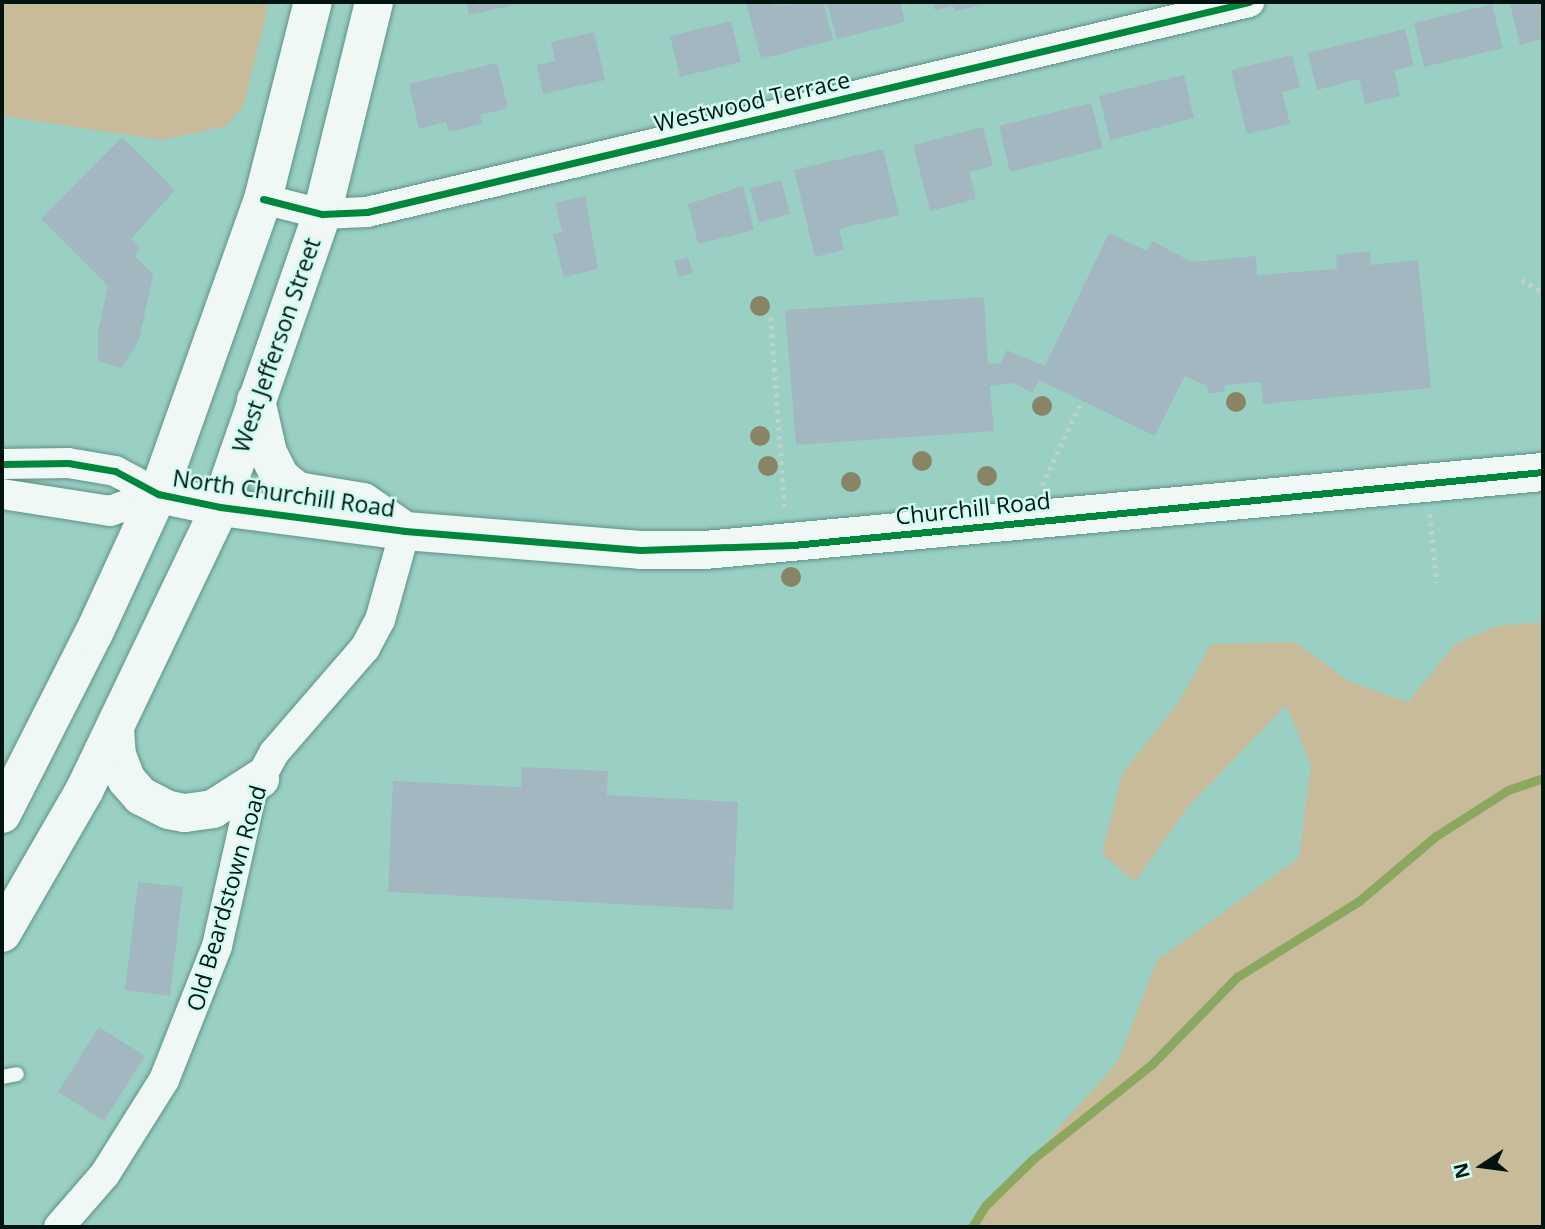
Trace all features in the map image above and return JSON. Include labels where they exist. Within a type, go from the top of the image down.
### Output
[{"type":"main road","points":[[2,814],[94,633],[158,494],[263,199],[313,2]]},
{"type":"main road","name":"West Jefferson Street","points":[[2,933],[115,729],[220,507],[322,215],[374,2]]},
{"type":"main road","points":[[256,400],[268,453],[280,477],[296,491],[363,502],[405,531]]},
{"type":"main road","name":"Churchill Road","points":[[405,531],[640,550],[705,550],[1543,472]]},
{"type":"main road","name":"North Churchill Road","points":[[158,494],[220,507],[405,531]]},
{"type":"main road","points":[[115,729],[117,755],[126,779],[141,796],[161,807],[185,813],[213,809],[260,779]]},
{"type":"street","name":"Westwood Terrace","points":[[263,199],[322,215],[400,205],[1249,2]]},
{"type":"street","points":[[2,464],[68,463],[115,471],[158,494]]},
{"type":"street","points":[[2,494],[110,510],[158,494]]},
{"type":"street","name":"Old Beardstown Road","points":[[59,1227],[105,1174],[164,1080],[217,946],[243,825],[260,779],[274,753],[366,648],[380,620],[405,531]]},
{"type":"lane","points":[[2,1077],[17,1074]]},
{"type":"path","points":[[1522,280],[1543,292]]},
{"type":"path","points":[[771,317],[786,519]]},
{"type":"path","points":[[1039,492],[1080,405]]},
{"type":"path","points":[[1429,505],[1437,583]]},
{"type":"shaded area","points":[[2,2],[269,2],[244,105],[226,126],[162,140],[2,116]]},
{"type":"shaded area","points":[[1543,622],[1543,1227],[971,1227],[1118,1061],[1157,960],[1299,858],[1311,764],[1286,705],[1186,809],[1135,882],[1102,854],[1122,774],[1180,700],[1211,644],[1295,642],[1348,681],[1408,702],[1455,644],[1497,626]]},
{"type":"building","points":[[466,2],[522,2],[522,3],[469,15]]},
{"type":"building","points":[[746,2],[773,2],[775,6],[823,2],[833,40],[761,59]]},
{"type":"building","points":[[827,2],[900,2],[905,22],[837,39]]},
{"type":"building","points":[[933,2],[991,3],[955,11],[953,6],[935,10]]},
{"type":"building","points":[[1543,2],[1543,39],[1520,45],[1510,4]]},
{"type":"building","points":[[1492,4],[1503,48],[1424,67],[1414,23]]},
{"type":"building","points":[[731,21],[741,62],[680,77],[670,36]]},
{"type":"building","points":[[1405,29],[1414,66],[1394,70],[1400,96],[1365,104],[1359,79],[1317,90],[1308,53]]},
{"type":"building","points":[[594,32],[605,80],[543,94],[537,65],[555,61],[551,42]]},
{"type":"building","points":[[1292,55],[1300,88],[1282,92],[1290,124],[1247,134],[1231,70]]},
{"type":"building","points":[[497,63],[508,108],[480,115],[482,124],[449,132],[446,122],[419,129],[409,84]]},
{"type":"building","points":[[1184,75],[1194,118],[1110,140],[1099,96]]},
{"type":"building","points":[[1091,103],[1103,148],[1010,172],[999,126]]},
{"type":"building","points":[[983,127],[993,166],[969,172],[976,199],[930,211],[913,145]]},
{"type":"building","points":[[122,137],[175,190],[131,239],[140,248],[135,256],[153,275],[139,340],[122,368],[98,361],[98,330],[108,286],[41,219]]},
{"type":"building","points":[[883,149],[899,215],[839,229],[844,250],[815,257],[794,170]]},
{"type":"building","points":[[781,180],[790,214],[759,222],[750,188]]},
{"type":"building","points":[[743,186],[754,230],[698,244],[688,204]]},
{"type":"building","points":[[585,196],[598,269],[564,277],[553,234],[562,232],[555,203]]},
{"type":"building","points":[[1109,233],[1147,251],[1152,241],[1192,262],[1256,256],[1257,275],[1337,269],[1336,255],[1370,251],[1371,265],[1418,260],[1431,388],[1263,404],[1261,382],[1224,385],[1225,392],[1208,393],[1207,386],[1185,376],[1155,436],[1039,380],[1032,393],[1014,383],[990,386],[994,431],[796,445],[785,310],[984,297],[988,364],[1001,363],[1007,350],[1045,366]]},
{"type":"building","points":[[688,257],[693,273],[678,277],[674,261]]},
{"type":"building","points":[[522,767],[608,771],[607,795],[738,802],[733,910],[388,892],[393,781],[521,787]]},
{"type":"building","points":[[138,882],[183,887],[170,996],[125,990]]},
{"type":"building","points":[[99,1027],[145,1056],[104,1121],[58,1092]]},
{"type":"waterway","points":[[972,1227],[986,1205],[1033,1159],[1152,1064],[1237,977],[1359,901],[1436,836],[1508,790],[1543,778]]},
{"type":"cycle path","points":[[263,199],[322,214],[367,212],[1249,2]]},
{"type":"cycle path","points":[[2,464],[68,463],[115,471],[158,494],[220,507],[405,531],[640,550],[793,545],[1543,472]]}]
